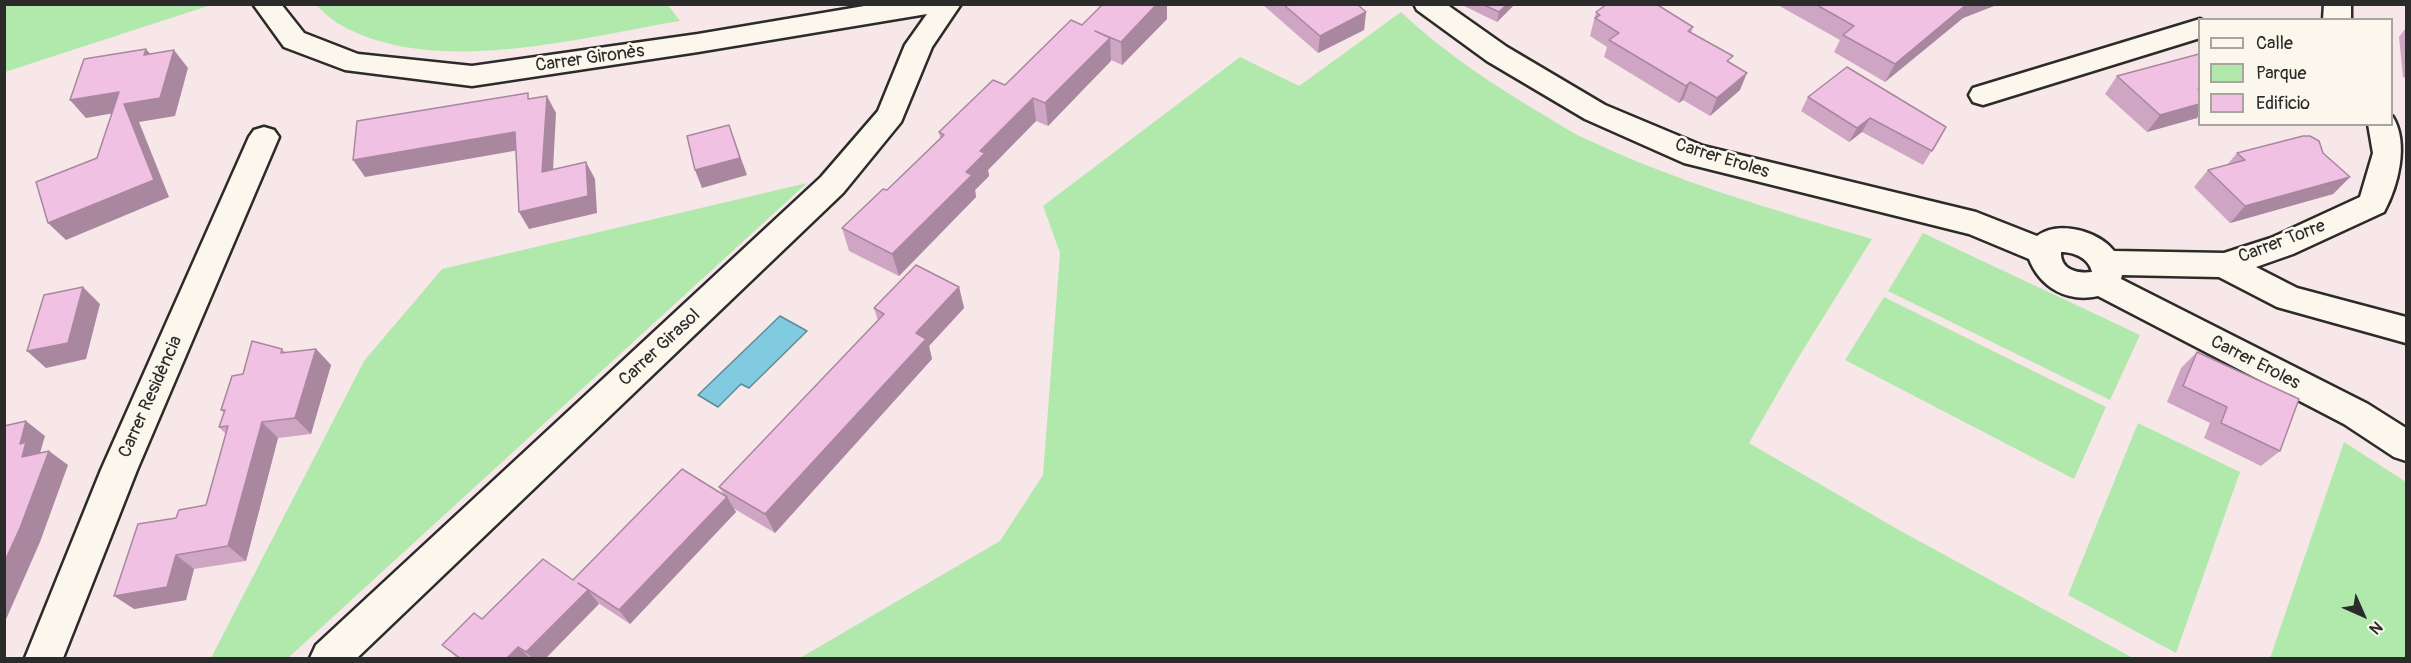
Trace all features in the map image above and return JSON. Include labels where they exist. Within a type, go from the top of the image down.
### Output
[{"type":"street","name":"Carrer Gironès","points":[[266,4],[294,40],[355,63],[472,76],[698,43],[933,4]]},
{"type":"street","name":"Carrer Girasol","points":[[330,658],[832,185],[891,115],[919,45],[948,4]]},
{"type":"street","name":"Carrer Eroles","points":[[1427,4],[1497,54],[1594,112],[1695,154],[1976,224],[2044,252]]},
{"type":"street","points":[[1983,95],[2138,45],[2198,28]]},
{"type":"street","name":"Carrer Torre","points":[[2044,252],[2047,266],[2064,281],[2086,286],[2103,273],[2224,264],[2282,246],[2373,204],[2388,153],[2383,126]]},
{"type":"street","name":"Carrer Residència","points":[[44,658],[119,470],[264,137]]},
{"type":"street","points":[[2224,264],[2288,298],[2406,330]]},
{"type":"street","name":"Carrer Eroles","points":[[2103,273],[2356,414],[2406,446]]},
{"type":"green space","points":[[5,4],[211,4],[211,5],[5,72]]},
{"type":"green space","points":[[316,5],[668,5],[680,21],[551,44],[460,51],[416,49],[375,40],[337,23]]},
{"type":"green space","points":[[1401,12],[1466,65],[1578,135],[1690,182],[1872,239],[1795,363],[1749,443],[1899,530],[2133,658],[800,658],[1000,541],[1043,475],[1060,253],[1043,206],[1240,57],[1299,86]]},
{"type":"green space","points":[[807,183],[288,658],[211,658],[364,361],[442,269]]},
{"type":"green space","points":[[1923,233],[2140,335],[2110,400],[1888,291]]},
{"type":"green space","points":[[1884,297],[2106,407],[2074,479],[1845,360]]},
{"type":"green space","points":[[2138,423],[2240,472],[2176,653],[2068,595]]},
{"type":"green space","points":[[2344,442],[2406,482],[2406,658],[2270,658]]},
{"type":"water","points":[[780,316],[807,331],[749,388],[741,384],[718,407],[698,395]]},
{"type":"building","points":[[1103,4],[1157,4],[1121,42],[1095,31],[1110,38],[1045,103],[1033,98],[980,151],[985,153],[966,172],[972,175],[892,254],[842,228],[883,189],[887,190],[944,135],[939,132],[993,80],[1005,85],[1071,20],[1082,25]]},
{"type":"building","points":[[1283,4],[1357,4],[1366,12],[1320,36]]},
{"type":"building","points":[[1482,4],[1507,4],[1499,12]]},
{"type":"building","points":[[1607,4],[1656,4],[1693,27],[1688,31],[1733,56],[1727,61],[1747,73],[1717,98],[1690,82],[1686,86],[1609,40],[1619,33],[1595,18],[1600,15],[1596,12]]},
{"type":"building","points":[[1815,4],[1967,4],[1895,64],[1843,35],[1854,26]]},
{"type":"building","points":[[146,49],[144,55],[174,50],[160,98],[124,104],[154,180],[48,223],[36,182],[97,158],[119,92],[70,100],[84,59]]},
{"type":"building","points":[[2198,54],[2198,104],[2160,115],[2117,76]]},
{"type":"building","points":[[1847,67],[1946,127],[1932,151],[1870,118],[1857,128],[1808,97]]},
{"type":"building","points":[[528,93],[528,99],[547,96],[542,172],[586,162],[588,196],[519,212],[515,132],[353,160],[357,121]]},
{"type":"building","points":[[729,125],[740,158],[695,170],[687,136]]},
{"type":"building","points":[[2310,136],[2319,141],[2323,153],[2350,177],[2245,206],[2208,170],[2245,160],[2237,153]]},
{"type":"building","points":[[916,265],[959,287],[916,333],[926,339],[765,514],[719,487],[884,314],[874,308]]},
{"type":"building","points":[[83,287],[68,343],[27,351],[44,295]]},
{"type":"building","points":[[252,341],[282,349],[281,353],[316,349],[295,418],[262,422],[228,546],[176,555],[167,587],[114,596],[138,524],[176,518],[179,510],[206,505],[228,426],[219,427],[225,410],[221,410],[232,376],[243,374]]},
{"type":"building","points":[[2197,352],[2299,399],[2280,451],[2221,423],[2227,407],[2183,386]]},
{"type":"building","points":[[26,421],[20,444],[26,442],[22,457],[49,451],[4,563],[4,426]]},
{"type":"building","points":[[682,469],[727,497],[619,610],[578,583],[588,590],[526,652],[518,647],[507,658],[460,658],[442,645],[474,613],[482,619],[543,559],[573,580]]}]
